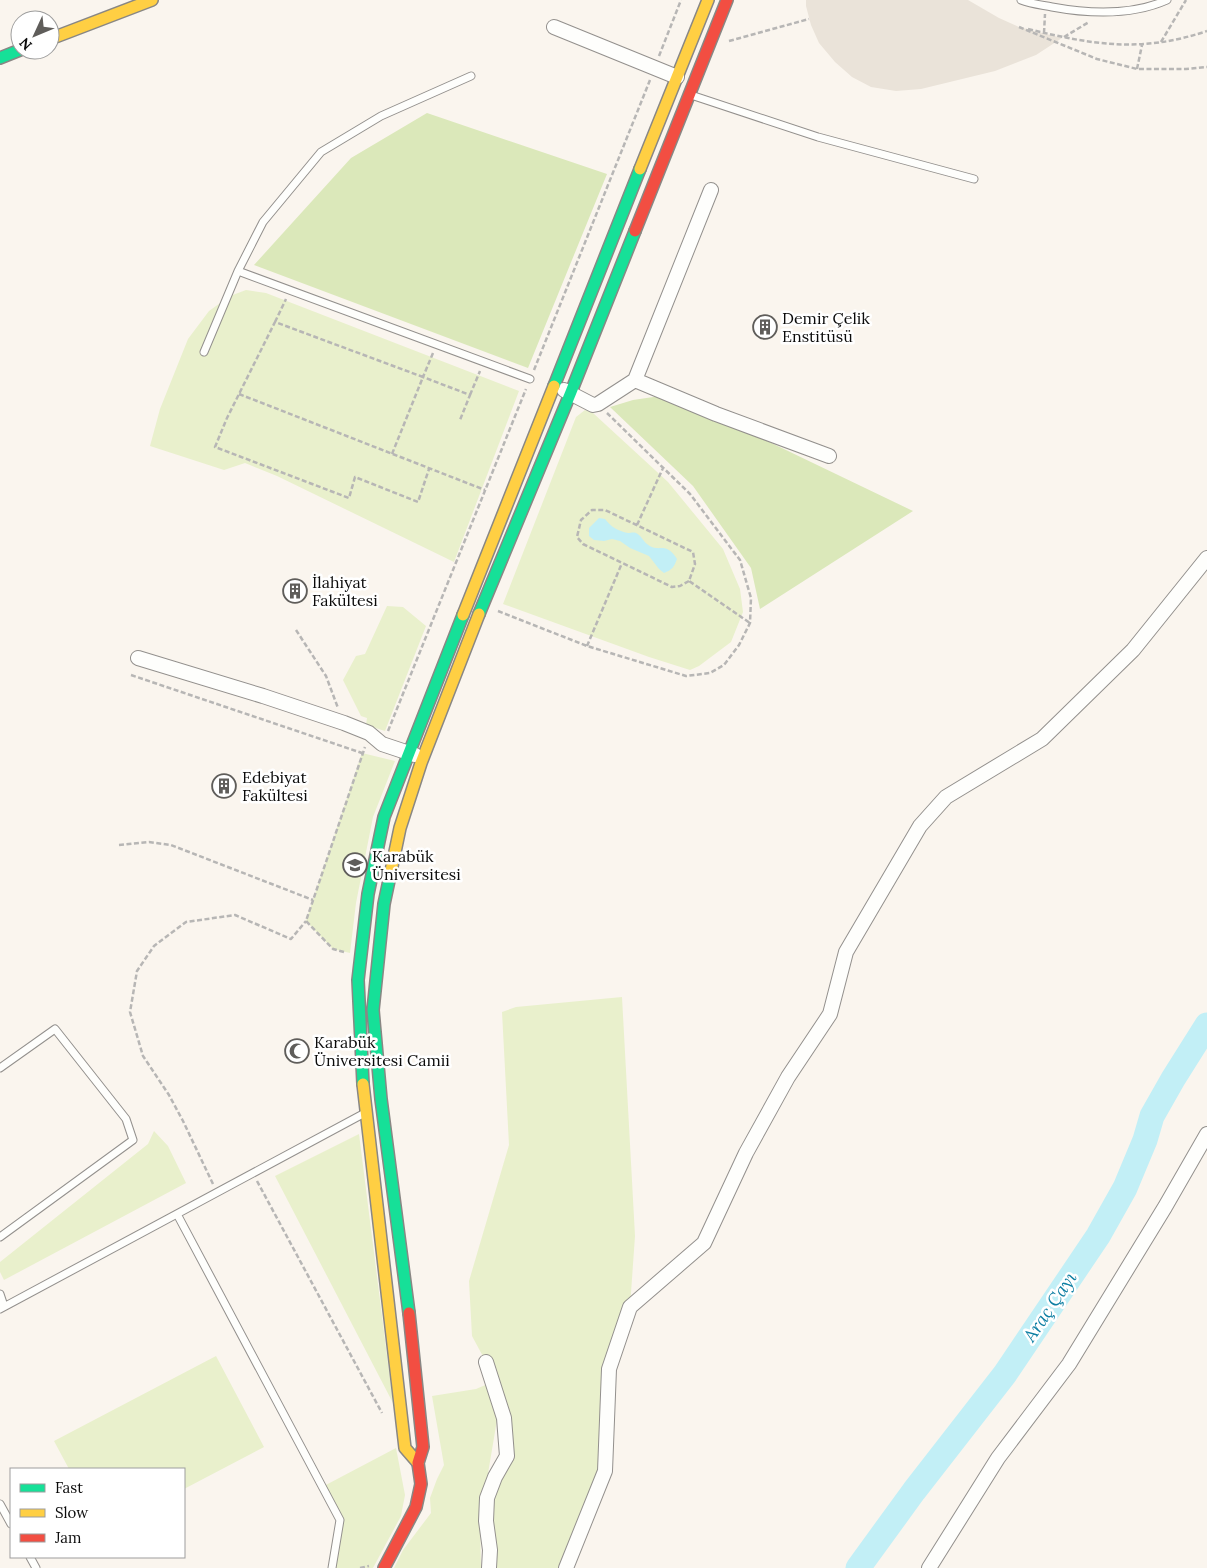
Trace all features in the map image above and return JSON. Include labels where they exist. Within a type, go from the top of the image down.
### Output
[{"type":"main road","points":[[60,35],[152,0]]},
{"type":"main road","points":[[418,1463],[405,1448],[363,1090],[358,980],[368,894],[384,817],[708,0]]},
{"type":"main road","points":[[384,1568],[416,1507],[420,1484],[418,1463],[422,1447],[414,1351],[381,1099],[373,1010],[384,904],[400,828],[423,757],[488,591],[571,392],[727,0]]},
{"type":"street","points":[[554,27],[677,77]]},
{"type":"street","points":[[554,386],[571,392],[593,405],[598,404],[635,380],[711,190]]},
{"type":"street","points":[[635,380],[716,414],[828,456]]},
{"type":"street","points":[[566,1568],[605,1471],[609,1369],[630,1307],[704,1243],[746,1153],[788,1077],[830,1014],[846,952],[920,826],[946,797],[1042,739],[1133,650],[1207,558]]},
{"type":"street","points":[[138,658],[344,723],[369,733],[382,744],[423,757]]},
{"type":"street","points":[[929,1568],[998,1458],[1069,1364],[1166,1207],[1207,1134]]},
{"type":"street","points":[[486,1362],[504,1418],[507,1456],[495,1477],[487,1498],[486,1521],[490,1550],[490,1568]]},
{"type":"lane","points":[[1021,0],[1046,6],[1093,12],[1120,12],[1152,7],[1167,0]]},
{"type":"lane","points":[[204,352],[238,271],[264,222],[321,152],[381,116],[471,76]]},
{"type":"lane","points":[[689,95],[818,137],[974,179]]},
{"type":"lane","points":[[238,271],[530,379]]},
{"type":"lane","points":[[0,1068],[55,1030],[126,1119],[133,1140],[0,1237]]},
{"type":"lane","points":[[0,1294],[2,1307],[366,1113]]},
{"type":"lane","points":[[177,1214],[340,1520],[332,1568]]},
{"type":"lane","points":[[0,1504],[10,1522]]},
{"type":"path","points":[[1161,42],[1186,0]]},
{"type":"path","points":[[1044,33],[1046,6]]},
{"type":"path","points":[[721,44],[809,19]]},
{"type":"path","points":[[1207,31],[1184,39],[1142,45],[1103,44],[1062,38],[1019,27],[1097,59],[1137,70],[1207,67]]},
{"type":"path","points":[[1137,70],[1142,45]]},
{"type":"path","points":[[291,290],[215,447],[349,498],[355,477],[418,502],[429,468]]},
{"type":"path","points":[[275,322],[470,395]]},
{"type":"path","points":[[392,454],[436,344]]},
{"type":"path","points":[[460,420],[484,362]]},
{"type":"path","points":[[239,394],[485,490]]},
{"type":"path","points":[[496,606],[494,610],[587,646],[686,676],[710,673],[724,665],[739,645],[750,623],[751,598],[740,560],[690,494],[598,404]]},
{"type":"path","points":[[637,525],[663,468]]},
{"type":"path","points":[[592,510],[605,510],[637,525],[693,552],[695,564],[689,581],[680,586],[672,587],[583,544],[577,537],[581,520],[592,510]]},
{"type":"path","points":[[587,646],[622,563]]},
{"type":"path","points":[[689,581],[750,623]]},
{"type":"path","points":[[296,630],[326,676],[344,723]]},
{"type":"path","points":[[132,675],[362,753]]},
{"type":"path","points":[[217,1192],[174,1104],[143,1056],[130,1012],[137,971],[154,946],[186,922],[235,915],[291,938],[306,922],[369,733]]},
{"type":"path","points":[[119,845],[149,842],[171,845],[313,900]]},
{"type":"path","points":[[306,922],[333,949],[350,953]]},
{"type":"path","points":[[253,1173],[382,1413]]},
{"type":"green space","points":[[427,113],[607,174],[528,368],[254,265],[351,158]]},
{"type":"green space","points":[[246,290],[266,293],[519,391],[454,562],[277,476],[245,463],[224,470],[150,446],[160,409],[188,339],[209,311],[230,296]]},
{"type":"green space","points":[[660,396],[761,438],[913,511],[760,609],[751,568],[693,486],[610,407],[633,400]]},
{"type":"green space","points":[[585,410],[593,413],[668,482],[723,549],[740,589],[743,612],[731,642],[699,666],[690,670],[503,604],[576,417]]},
{"type":"green space","points":[[387,606],[403,607],[426,626],[385,731],[366,725],[367,718],[361,716],[343,680],[356,656],[365,654]]},
{"type":"green space","points":[[362,753],[395,761],[373,817],[356,903],[350,953],[333,949],[306,921]]},
{"type":"green space","points":[[622,997],[635,1236],[630,1307],[609,1369],[605,1471],[566,1568],[489,1568],[486,1521],[507,1456],[486,1362],[472,1336],[469,1281],[509,1145],[502,1012],[516,1007]]},
{"type":"green space","points":[[154,1131],[168,1146],[186,1183],[4,1280],[0,1272],[0,1262],[148,1144]]},
{"type":"green space","points":[[359,1134],[393,1403],[275,1176]]},
{"type":"green space","points":[[216,1356],[264,1447],[185,1488],[185,1468],[68,1468],[54,1441]]},
{"type":"green space","points":[[490,1383],[497,1420],[480,1521],[481,1568],[394,1568],[403,1550],[431,1513],[430,1498],[444,1465],[432,1396],[476,1389]]},
{"type":"green space","points":[[396,1448],[405,1495],[401,1516],[373,1568],[332,1568],[340,1520],[322,1487]]},
{"type":"shaded area","points":[[806,0],[968,0],[1019,27],[1062,38],[1036,55],[995,71],[921,89],[896,91],[871,87],[852,77],[835,62],[819,43],[811,25]]},
{"type":"water","points":[[599,518],[605,519],[621,531],[638,534],[651,547],[669,550],[677,559],[674,566],[664,573],[649,556],[630,548],[620,541],[612,539],[604,541],[594,540],[589,536],[589,528]]},
{"type":"waterway","name":"Araç Çayı","points":[[858,1568],[914,1491],[1005,1374],[1098,1236],[1125,1188],[1145,1140],[1152,1116],[1207,1025]]},
{"type":"traffic: fast","points":[[0,58],[10,54]]},
{"type":"traffic: fast","points":[[554,386],[640,169]]},
{"type":"traffic: fast","points":[[479,614],[635,231]]},
{"type":"traffic: fast","points":[[363,1084],[358,980],[368,894],[384,817],[463,615]]},
{"type":"traffic: fast","points":[[391,871],[384,904],[373,1010],[381,1099],[409,1313]]},
{"type":"traffic: slow","points":[[60,35],[152,0]]},
{"type":"traffic: slow","points":[[640,169],[708,0]]},
{"type":"traffic: slow","points":[[463,615],[554,386]]},
{"type":"traffic: slow","points":[[391,871],[400,828],[421,763],[479,614]]},
{"type":"traffic: slow","points":[[363,1084],[405,1448],[418,1463]]},
{"type":"traffic: jam","points":[[635,231],[727,0]]},
{"type":"traffic: jam","points":[[384,1568],[416,1507],[421,1484],[418,1463],[423,1447],[409,1313]]},
{"type":"place","name":"Demir Çelik Enstitüsü","points":[[765,327]]},
{"type":"place","name":"İlahiyat Fakültesi","points":[[295,591]]},
{"type":"place","name":"Edebiyat Fakültesi","points":[[224,786]]},
{"type":"place","name":"Karabük Üniversitesi","points":[[355,865]]},
{"type":"place","name":"Karabük Üniversitesi Camii","points":[[297,1051]]}]
